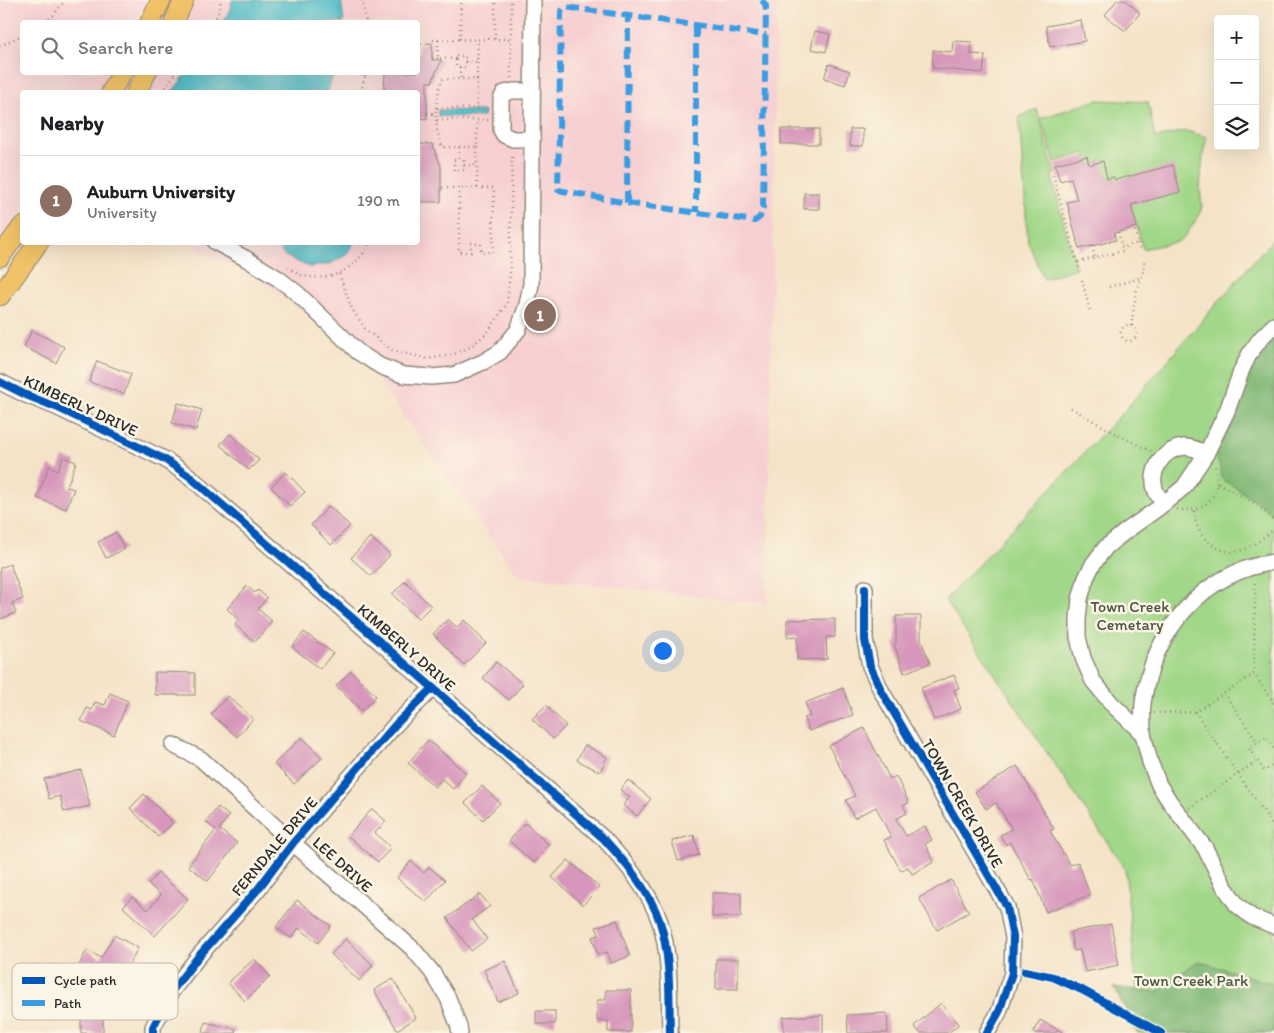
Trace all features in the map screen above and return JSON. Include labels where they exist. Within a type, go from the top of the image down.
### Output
[{"type":"main road","points":[[151,20],[162,0]]},
{"type":"main road","points":[[175,20],[184,0]]},
{"type":"main road","points":[[111,90],[120,75]]},
{"type":"main road","points":[[137,90],[145,75]]},
{"type":"main road","points":[[0,257],[20,230]]},
{"type":"main road","points":[[0,296],[37,245]]},
{"type":"street","points":[[221,245],[279,279],[297,293],[358,352],[380,366],[403,375],[431,377],[454,375],[500,352],[518,330],[527,305],[531,284],[533,0]]},
{"type":"street","points":[[532,91],[513,91],[504,94],[501,99],[501,130],[504,136],[513,139],[532,139]]},
{"type":"street","points":[[1143,734],[1112,704],[1093,681],[1083,658],[1078,637],[1078,619],[1080,599],[1086,578],[1093,564],[1106,547],[1184,487],[1206,454],[1227,411],[1242,369],[1250,353],[1274,325]]},
{"type":"street","name":"KIMBERLY DRIVE","points":[[0,382],[164,459],[188,476],[604,839],[624,860],[641,884],[660,923],[666,952],[670,1033]]},
{"type":"street","points":[[1165,503],[1158,495],[1154,484],[1154,473],[1158,463],[1164,456],[1175,449],[1186,447],[1197,449],[1206,454]]},
{"type":"street","points":[[1274,562],[1249,567],[1224,578],[1188,606],[1172,625],[1157,653],[1143,704],[1143,734],[1150,762],[1159,785],[1205,848],[1224,886],[1237,905],[1252,917],[1274,926]]},
{"type":"street","name":"TOWN CREEK DRIVE","points":[[865,588],[865,640],[870,666],[882,692],[1007,907],[1013,938],[1012,973],[1000,1012],[987,1033]]},
{"type":"street","name":"FERNDALE DRIVE","points":[[178,982],[198,956],[258,889],[293,843],[396,724],[433,688]]},
{"type":"street","name":"LEE DRIVE","points":[[173,745],[201,759],[412,949],[432,972],[448,998],[460,1033]]},
{"type":"street","name":"FERNDALE DRIVE","points":[[153,1033],[157,1020]]},
{"type":"path","points":[[48,20],[65,0]]},
{"type":"path","points":[[215,20],[221,0]]},
{"type":"path","points":[[362,0],[366,20]]},
{"type":"path","points":[[460,40],[461,0]]},
{"type":"path","points":[[495,0],[495,40]]},
{"type":"path","points":[[511,0],[511,80]]},
{"type":"path","points":[[0,46],[20,36]]},
{"type":"path","points":[[438,58],[436,40],[511,40]]},
{"type":"path","points":[[477,109],[478,40]]},
{"type":"path","points":[[432,58],[465,56],[465,67],[456,67],[456,58]]},
{"type":"path","points":[[465,61],[478,62]]},
{"type":"path","points":[[460,67],[460,79]]},
{"type":"path","points":[[164,90],[174,75]]},
{"type":"path","points":[[362,90],[365,75]]},
{"type":"path","points":[[477,79],[442,79],[436,108],[436,120],[442,147],[477,147]]},
{"type":"path","points":[[436,108],[490,109]]},
{"type":"path","points":[[427,113],[436,114]]},
{"type":"path","points":[[436,120],[491,120]]},
{"type":"path","points":[[477,120],[477,188]]},
{"type":"path","points":[[459,147],[459,160]]},
{"type":"path","points":[[339,274],[352,309],[366,330],[392,350],[426,359],[452,355],[470,347],[487,333],[508,304],[512,149]]},
{"type":"path","points":[[454,160],[464,160],[464,165],[464,170],[454,170],[454,160]]},
{"type":"path","points":[[464,165],[477,165]]},
{"type":"path","points":[[1053,175],[1079,269]]},
{"type":"path","points":[[442,188],[459,188],[477,188],[494,188],[494,252],[481,252],[481,244],[471,243],[471,252],[459,252],[459,188]]},
{"type":"path","points":[[1134,228],[1141,252]]},
{"type":"path","points":[[1078,262],[1123,251],[1118,232]]},
{"type":"path","points":[[1122,248],[1138,243]]},
{"type":"path","points":[[286,266],[300,274],[311,277],[339,274],[355,264],[369,245]]},
{"type":"path","points":[[1092,246],[1095,258]]},
{"type":"path","points":[[1131,326],[1136,292],[1145,268],[1144,261]]},
{"type":"path","points":[[1109,287],[1143,277]]},
{"type":"path","points":[[1082,280],[1090,311]]},
{"type":"path","points":[[1125,326],[1131,326],[1136,330],[1137,335],[1132,340],[1126,340],[1122,337],[1121,332],[1125,326]]},
{"type":"path","points":[[1071,408],[1139,446],[1164,456]]},
{"type":"path","points":[[1165,503],[1174,509],[1185,511],[1204,506],[1210,500],[1218,483],[1218,473],[1214,463],[1206,454]]},
{"type":"path","points":[[1218,483],[1252,502],[1274,520]]},
{"type":"path","points":[[1194,510],[1198,532],[1209,544],[1222,550],[1234,552],[1250,547],[1274,529]]},
{"type":"path","points":[[1255,566],[1254,674],[1274,703]]},
{"type":"path","points":[[1143,713],[1195,712],[1254,674]]},
{"type":"path","points":[[1224,693],[1258,743]]},
{"type":"path","points":[[1195,712],[1274,826]]},
{"type":"path","points":[[1274,748],[1267,738],[1249,748],[1264,771],[1274,766]]},
{"type":"path","points":[[1180,815],[1258,761]]},
{"type":"shaded area","points":[[0,0],[777,0],[767,604],[518,576],[358,352],[258,278],[190,245],[420,245],[420,90],[20,90],[20,245],[58,245],[0,253]]},
{"type":"green space","points":[[1098,100],[1148,102],[1155,138],[1186,131],[1207,137],[1203,155],[1200,188],[1202,206],[1199,216],[1183,239],[1143,249],[1131,205],[1114,177],[1107,179],[1102,161],[1089,165],[1086,153],[1055,162],[1041,118]]},
{"type":"green space","points":[[1037,109],[1055,174],[1051,175],[1076,268],[1044,279],[1028,242],[1019,117]]},
{"type":"green space","name":"Town Creek Cemetary","points":[[1274,239],[1274,1033],[1141,1033],[1125,869],[945,600],[1125,410]]},
{"type":"green space","points":[[1274,337],[1274,515],[1255,500],[1222,479],[1215,456],[1236,399],[1256,359]]},
{"type":"green space","name":"Town Creek Park","points":[[1198,961],[1274,984],[1274,1033],[1137,1033],[1114,987],[1156,992]]},
{"type":"water","points":[[232,0],[341,0],[344,20],[225,20]]},
{"type":"water","points":[[185,75],[332,75],[329,90],[174,90]]},
{"type":"water","points":[[438,110],[483,111],[483,117],[438,116]]},
{"type":"water","points":[[276,245],[353,245],[347,254],[330,264],[309,267],[285,256]]},
{"type":"building","points":[[1117,0],[1125,0],[1140,13],[1125,31],[1105,15]]},
{"type":"building","points":[[1081,20],[1085,41],[1050,47],[1046,26]]},
{"type":"building","points":[[815,31],[830,34],[826,52],[811,49]]},
{"type":"building","points":[[953,41],[972,42],[971,54],[985,55],[983,73],[932,68],[933,50],[952,52]]},
{"type":"building","points":[[432,43],[432,60],[442,60],[432,82],[427,82],[427,119],[420,118],[420,90],[384,90],[385,75],[420,75],[420,44]]},
{"type":"building","points":[[829,64],[850,71],[845,85],[824,78]]},
{"type":"building","points":[[781,129],[819,129],[819,144],[781,144]]},
{"type":"building","points":[[850,129],[863,129],[863,146],[850,146]]},
{"type":"building","points":[[420,144],[432,144],[441,166],[441,202],[420,202]]},
{"type":"building","points":[[1087,156],[1089,165],[1103,161],[1107,179],[1114,177],[1115,180],[1173,165],[1180,192],[1131,205],[1137,227],[1114,233],[1116,240],[1079,249],[1067,202],[1077,200],[1071,178],[1060,181],[1055,164]]},
{"type":"building","points":[[804,193],[819,193],[819,209],[804,209]]},
{"type":"building","points":[[32,330],[64,347],[56,363],[24,347]]},
{"type":"building","points":[[97,361],[131,374],[124,394],[89,382]]},
{"type":"building","points":[[178,403],[202,410],[196,430],[172,423]]},
{"type":"building","points":[[230,434],[259,460],[249,470],[220,445]]},
{"type":"building","points":[[63,457],[76,462],[67,487],[74,489],[66,509],[37,498],[49,466],[58,470]]},
{"type":"building","points":[[286,472],[305,492],[290,506],[271,487]]},
{"type":"building","points":[[329,506],[350,526],[331,545],[311,525]]},
{"type":"building","points":[[116,532],[125,549],[106,558],[98,542]]},
{"type":"building","points":[[370,537],[390,555],[371,576],[351,558]]},
{"type":"building","points":[[10,564],[23,599],[12,603],[16,613],[0,619],[0,568]]},
{"type":"building","points":[[405,581],[431,606],[418,619],[392,594]]},
{"type":"building","points":[[247,586],[255,593],[258,590],[267,598],[258,609],[272,621],[255,642],[235,625],[239,620],[227,609]]},
{"type":"building","points":[[896,616],[921,616],[921,640],[930,663],[904,673],[894,644],[896,643]]},
{"type":"building","points":[[448,619],[457,628],[464,620],[486,643],[464,665],[433,634]]},
{"type":"building","points":[[835,619],[835,637],[826,637],[827,659],[797,660],[797,636],[787,637],[787,620]]},
{"type":"building","points":[[304,632],[333,653],[320,669],[292,647]]},
{"type":"building","points":[[496,662],[523,684],[509,700],[483,678]]},
{"type":"building","points":[[351,671],[376,696],[362,711],[336,686]]},
{"type":"building","points":[[155,672],[195,673],[195,695],[155,695]]},
{"type":"building","points":[[954,675],[959,688],[954,690],[961,709],[934,720],[921,688]]},
{"type":"building","points":[[843,688],[853,715],[809,731],[804,718],[810,716],[805,703]]},
{"type":"building","points":[[110,693],[128,701],[114,735],[81,721],[87,708],[92,710],[95,702],[105,705]]},
{"type":"building","points":[[228,696],[253,719],[237,737],[211,714]]},
{"type":"building","points":[[546,705],[566,726],[553,739],[532,719]]},
{"type":"building","points":[[864,728],[890,779],[896,776],[909,803],[903,805],[907,813],[896,819],[906,836],[925,826],[932,840],[925,844],[934,862],[912,874],[908,867],[901,871],[884,840],[891,837],[876,807],[854,818],[846,800],[855,796],[829,746]]},
{"type":"building","points":[[302,737],[322,758],[294,784],[274,764]]},
{"type":"building","points":[[428,740],[466,773],[453,789],[442,779],[435,787],[408,763]]},
{"type":"building","points":[[585,745],[607,757],[600,772],[577,760]]},
{"type":"building","points":[[1017,766],[1054,829],[1050,831],[1070,865],[1078,862],[1090,895],[1046,912],[1033,879],[1031,880],[1010,842],[1006,845],[1000,835],[1012,829],[996,803],[986,809],[975,792]]},
{"type":"building","points":[[81,770],[90,806],[64,812],[60,796],[49,799],[44,779]]},
{"type":"building","points":[[628,780],[651,799],[637,816],[623,805],[630,797],[620,790]]},
{"type":"building","points":[[482,786],[500,803],[483,820],[465,803]]},
{"type":"building","points":[[144,794],[173,823],[158,837],[130,808]]},
{"type":"building","points":[[218,807],[229,816],[219,829],[237,843],[208,881],[188,866],[216,830],[206,822]]},
{"type":"building","points":[[372,809],[386,821],[375,833],[391,848],[378,862],[348,836]]},
{"type":"building","points":[[525,823],[549,845],[534,863],[509,841]]},
{"type":"building","points":[[694,835],[699,855],[678,861],[672,841]]},
{"type":"building","points":[[568,860],[599,887],[583,905],[552,877]]},
{"type":"building","points":[[411,861],[424,873],[429,867],[445,880],[426,902],[397,878]]},
{"type":"building","points":[[158,873],[188,899],[155,936],[123,907],[132,897],[148,910],[161,895],[148,884]]},
{"type":"building","points":[[951,880],[969,912],[937,930],[919,898]]},
{"type":"building","points":[[712,893],[741,893],[741,917],[712,917]]},
{"type":"building","points":[[480,894],[490,906],[472,919],[487,939],[471,951],[447,918]]},
{"type":"building","points":[[297,900],[331,926],[318,943],[299,928],[291,938],[276,927]]},
{"type":"building","points":[[617,920],[630,956],[611,963],[607,952],[598,955],[592,937],[599,935],[596,927]]},
{"type":"building","points":[[1111,924],[1119,965],[1085,972],[1080,950],[1074,951],[1070,932]]},
{"type":"building","points":[[114,935],[138,948],[130,963],[80,963],[87,950],[101,958]]},
{"type":"building","points":[[346,939],[373,965],[359,981],[331,954]]},
{"type":"building","points":[[254,959],[270,976],[245,1001],[228,983]]},
{"type":"building","points":[[716,959],[738,959],[738,989],[716,989]]},
{"type":"building","points":[[505,961],[519,993],[498,1002],[484,970]]},
{"type":"building","points":[[393,979],[416,1018],[397,1030],[374,990]]},
{"type":"building","points":[[606,990],[631,990],[631,1032],[608,1032],[608,1021],[597,1021],[597,1000],[606,1000]]},
{"type":"building","points":[[941,1003],[959,1024],[948,1033],[920,1033],[914,1026]]},
{"type":"building","points":[[536,1011],[555,1011],[555,1024],[536,1024]]},
{"type":"building","points":[[887,1013],[888,1033],[848,1033],[847,1015]]},
{"type":"building","points":[[823,1015],[823,1033],[784,1033],[783,1017]]},
{"type":"building","points":[[81,1020],[103,1020],[103,1033],[81,1033]]},
{"type":"building","points":[[1040,1020],[1064,1033],[1033,1033]]},
{"type":"building","points":[[205,1022],[236,1029],[235,1033],[203,1033]]},
{"type":"marked path","points":[[762,0],[766,6],[763,207],[760,217],[755,221],[627,203],[558,190],[561,12],[565,7],[766,35]]},
{"type":"marked path","points":[[627,203],[628,16]]},
{"type":"marked path","points":[[696,26],[696,212]]},
{"type":"cycle path","points":[[0,382],[164,459],[189,476],[604,839],[643,888],[660,922],[668,963],[670,1033]]},
{"type":"cycle path","points":[[865,588],[865,640],[870,666],[882,692],[1007,907],[1013,937],[1012,973],[999,1012],[987,1033]]},
{"type":"cycle path","points":[[178,983],[198,957],[258,889],[293,843],[396,724],[433,688]]},
{"type":"cycle path","points":[[1025,971],[1053,977],[1082,990],[1161,1033]]},
{"type":"cycle path","points":[[153,1033],[153,1027],[157,1020]]},
{"type":"place","name":"Auburn University","points":[[540,315]]}]
